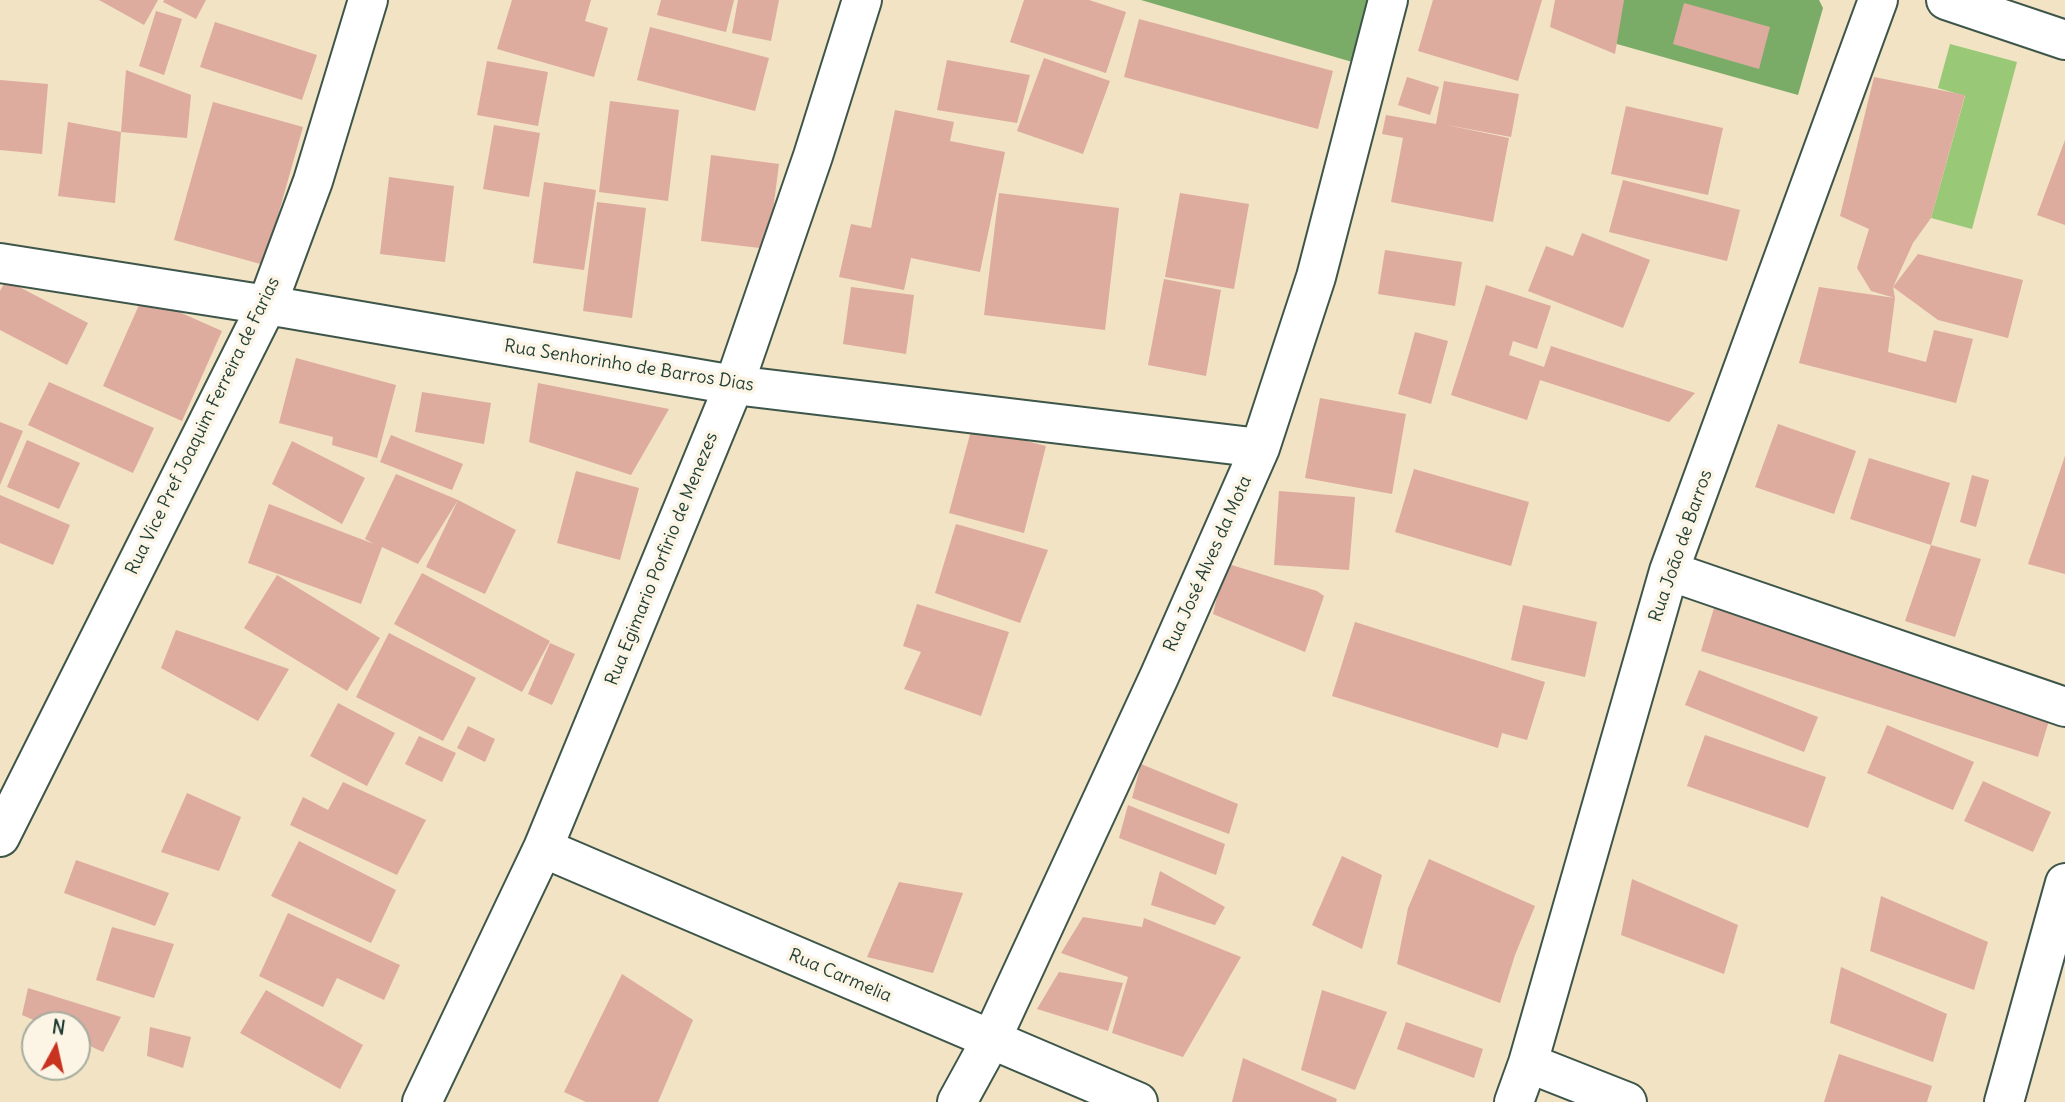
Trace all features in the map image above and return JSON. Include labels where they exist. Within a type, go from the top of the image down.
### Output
[{"type":"street","name":"Rua Vice Pref Joaquim Ferreira de Farias","points":[[0,837],[267,304],[313,181],[368,0]]},
{"type":"street","name":"Rua Egimario Porfirio de Menezes","points":[[422,1102],[543,848],[734,385],[813,156],[862,0]]},
{"type":"street","name":"Rua José Alves da Mota","points":[[957,1102],[990,1040],[1159,677],[1260,448],[1316,277],[1388,0]]},
{"type":"street","name":"Rua João de Barros","points":[[1514,1102],[1528,1063],[1669,571],[1878,0]]},
{"type":"street","points":[[1946,0],[2065,40]]},
{"type":"street","name":"Rua Senhorinho de Barros Dias","points":[[0,263],[267,304],[734,385],[1260,448]]},
{"type":"street","points":[[1669,571],[2065,707]]},
{"type":"street","name":"Rua Carmelia","points":[[543,848],[1138,1102]]},
{"type":"street","points":[[2004,1102],[2065,883]]},
{"type":"street","points":[[1528,1063],[1627,1102]]},
{"type":"green space","points":[[1141,0],[1373,0],[1359,64]]},
{"type":"green space","points":[[1595,0],[1819,0],[1823,8],[1798,95],[1585,35]]},
{"type":"green space","points":[[1950,44],[2017,62],[1972,229],[1931,218],[1965,96],[1938,88]]},
{"type":"building","points":[[99,0],[158,0],[144,25]]},
{"type":"building","points":[[206,0],[196,19],[163,2]]},
{"type":"building","points":[[512,0],[591,0],[585,21],[608,28],[594,77],[497,49]]},
{"type":"building","points":[[661,0],[734,0],[726,32],[657,15]]},
{"type":"building","points":[[738,0],[779,0],[771,41],[732,33]]},
{"type":"building","points":[[1024,0],[1089,0],[1126,12],[1106,73],[1010,42]]},
{"type":"building","points":[[1433,0],[1542,0],[1518,81],[1418,51]]},
{"type":"building","points":[[1555,0],[1624,0],[1615,54],[1550,27]]},
{"type":"building","points":[[1684,3],[1770,27],[1759,69],[1673,44]]},
{"type":"building","points":[[156,11],[182,19],[164,75],[139,66]]},
{"type":"building","points":[[1139,19],[1333,71],[1318,129],[1124,77]]},
{"type":"building","points":[[215,22],[317,55],[302,100],[200,67]]},
{"type":"building","points":[[650,27],[769,58],[755,111],[637,80]]},
{"type":"building","points":[[1044,58],[1110,81],[1083,154],[1017,131]]},
{"type":"building","points":[[947,60],[1030,75],[1017,123],[937,110]]},
{"type":"building","points":[[487,61],[548,72],[538,126],[477,115]]},
{"type":"building","points":[[126,70],[191,95],[187,138],[121,132]]},
{"type":"building","points":[[1407,77],[1439,87],[1430,115],[1398,105]]},
{"type":"building","points":[[1874,77],[1965,95],[1931,218],[1913,243],[1893,287],[1895,298],[1871,291],[1857,268],[1869,229],[1840,216]]},
{"type":"building","points":[[0,80],[48,84],[42,154],[0,150]]},
{"type":"building","points":[[1444,81],[1519,94],[1511,137],[1442,124],[1509,138],[1493,222],[1391,202],[1403,138],[1382,134],[1386,115],[1436,124]]},
{"type":"building","points":[[610,101],[679,110],[668,201],[599,192]]},
{"type":"building","points":[[213,102],[303,127],[264,265],[174,240]]},
{"type":"building","points":[[1626,106],[1723,128],[1708,195],[1611,174]]},
{"type":"building","points":[[895,110],[954,122],[950,141],[1005,152],[980,272],[911,258],[904,290],[839,277],[851,224],[871,228]]},
{"type":"building","points":[[68,122],[121,132],[115,203],[58,196]]},
{"type":"building","points":[[494,125],[540,133],[529,197],[483,189]]},
{"type":"building","points":[[2065,140],[2065,225],[2037,215]]},
{"type":"building","points":[[711,155],[779,164],[768,249],[701,241]]},
{"type":"building","points":[[389,177],[454,186],[445,262],[380,254]]},
{"type":"building","points":[[1623,180],[1740,210],[1727,261],[1609,232]]},
{"type":"building","points":[[544,182],[596,190],[584,270],[533,263]]},
{"type":"building","points":[[999,193],[1119,208],[1105,330],[984,315]]},
{"type":"building","points":[[1180,193],[1249,204],[1234,289],[1165,277]]},
{"type":"building","points":[[597,202],[646,208],[632,318],[583,311]]},
{"type":"building","points":[[1582,233],[1650,260],[1623,328],[1528,291],[1546,246],[1573,256]]},
{"type":"building","points":[[1385,250],[1462,262],[1455,306],[1378,294]]},
{"type":"building","points":[[1918,254],[2023,280],[2008,338],[1938,320],[1893,287]]},
{"type":"building","points":[[1164,279],[1221,290],[1206,376],[1148,365]]},
{"type":"building","points":[[6,280],[88,323],[67,365],[0,330],[0,291]]},
{"type":"building","points":[[1486,285],[1551,306],[1537,349],[1513,341],[1509,355],[1544,367],[1551,346],[1695,393],[1669,422],[1540,380],[1527,420],[1451,395]]},
{"type":"building","points":[[851,287],[914,295],[906,354],[843,344]]},
{"type":"building","points":[[1819,287],[1895,298],[1888,352],[1926,362],[1934,330],[1973,339],[1956,403],[1799,363]]},
{"type":"building","points":[[143,296],[222,331],[182,421],[103,386]]},
{"type":"building","points":[[1415,332],[1448,341],[1431,404],[1398,394]]},
{"type":"building","points":[[296,358],[396,385],[377,458],[332,445],[333,437],[279,423]]},
{"type":"building","points":[[49,382],[154,428],[133,473],[28,425]]},
{"type":"building","points":[[538,383],[669,409],[631,475],[529,442]]},
{"type":"building","points":[[422,392],[491,403],[484,444],[415,432]]},
{"type":"building","points":[[1320,398],[1406,414],[1392,494],[1305,478]]},
{"type":"building","points":[[0,422],[23,431],[0,485]]},
{"type":"building","points":[[1778,424],[1856,451],[1834,514],[1755,487]]},
{"type":"building","points":[[972,427],[1046,446],[1024,533],[949,513]]},
{"type":"building","points":[[391,435],[463,464],[452,490],[380,462]]},
{"type":"building","points":[[27,440],[80,463],[59,509],[7,487]]},
{"type":"building","points":[[292,441],[365,478],[342,524],[272,484]]},
{"type":"building","points":[[2065,456],[2065,574],[2028,564]]},
{"type":"building","points":[[1869,458],[1950,483],[1931,545],[1850,519]]},
{"type":"building","points":[[1414,469],[1529,502],[1511,566],[1395,532]]},
{"type":"building","points":[[576,471],[639,488],[620,560],[557,543]]},
{"type":"building","points":[[396,474],[458,500],[418,564],[382,547],[361,604],[248,563],[269,504],[374,544],[365,539]]},
{"type":"building","points":[[1972,475],[1989,480],[1976,527],[1960,522]]},
{"type":"building","points":[[1279,491],[1355,497],[1349,570],[1274,565]]},
{"type":"building","points":[[0,495],[70,525],[53,565],[0,543]]},
{"type":"building","points":[[458,500],[516,530],[485,594],[426,567]]},
{"type":"building","points":[[956,524],[1048,550],[1020,623],[935,593]]},
{"type":"building","points":[[1931,545],[1981,559],[1955,637],[1905,621]]},
{"type":"building","points":[[1225,563],[1317,591],[1324,596],[1305,652],[1213,614]]},
{"type":"building","points":[[422,573],[550,641],[522,692],[394,624]]},
{"type":"building","points":[[277,575],[380,638],[347,691],[244,628]]},
{"type":"building","points":[[1717,598],[2054,704],[2038,757],[1701,651]]},
{"type":"building","points":[[917,604],[1009,632],[981,716],[904,689],[921,652],[903,646]]},
{"type":"building","points":[[1523,605],[1597,622],[1585,677],[1511,660]]},
{"type":"building","points":[[1355,622],[1545,682],[1527,740],[1502,733],[1498,748],[1332,696]]},
{"type":"building","points":[[176,630],[289,669],[258,721],[161,668]]},
{"type":"building","points":[[389,633],[476,678],[443,741],[356,697]]},
{"type":"building","points":[[550,643],[575,654],[552,705],[528,694]]},
{"type":"building","points":[[1699,670],[1818,717],[1804,752],[1685,705]]},
{"type":"building","points":[[338,703],[395,733],[367,786],[310,756]]},
{"type":"building","points":[[1887,725],[1974,762],[1953,810],[1867,773]]},
{"type":"building","points":[[468,726],[495,739],[485,762],[457,748]]},
{"type":"building","points":[[1705,735],[1826,777],[1808,828],[1687,786]]},
{"type":"building","points":[[419,736],[456,753],[442,782],[405,764]]},
{"type":"building","points":[[1141,764],[1238,804],[1229,834],[1132,798]]},
{"type":"building","points":[[1983,781],[2051,812],[2033,852],[1964,821]]},
{"type":"building","points":[[343,782],[426,820],[397,875],[290,825],[303,797],[328,810]]},
{"type":"building","points":[[187,793],[241,817],[219,871],[161,852]]},
{"type":"building","points":[[1128,805],[1225,844],[1216,875],[1119,838]]},
{"type":"building","points":[[299,841],[396,890],[371,943],[271,896]]},
{"type":"building","points":[[1342,856],[1382,875],[1362,949],[1312,925]]},
{"type":"building","points":[[1429,859],[1535,906],[1515,955],[1500,1003],[1397,964],[1408,908]]},
{"type":"building","points":[[76,860],[169,893],[155,926],[64,893]]},
{"type":"building","points":[[1160,871],[1225,907],[1215,925],[1151,905]]},
{"type":"building","points":[[1632,879],[1738,925],[1724,974],[1621,935]]},
{"type":"building","points":[[899,882],[963,893],[933,973],[867,957]]},
{"type":"building","points":[[1881,896],[1988,942],[1974,990],[1870,951]]},
{"type":"building","points":[[288,913],[400,965],[384,1000],[337,978],[323,1007],[259,976]]},
{"type":"building","points":[[1083,917],[1142,927],[1144,918],[1241,957],[1183,1057],[1112,1033],[1128,977],[1061,953]]},
{"type":"building","points":[[112,927],[174,944],[154,998],[96,980]]},
{"type":"building","points":[[1841,967],[1947,1014],[1933,1062],[1830,1023]]},
{"type":"building","points":[[1059,972],[1123,983],[1108,1031],[1037,1009]]},
{"type":"building","points":[[622,974],[693,1020],[658,1102],[586,1102],[564,1092]]},
{"type":"building","points":[[28,988],[121,1017],[103,1052],[91,1046],[91,1011],[23,1011]]},
{"type":"building","points":[[266,990],[363,1045],[340,1089],[240,1033]]},
{"type":"building","points":[[1322,990],[1387,1012],[1355,1090],[1301,1070]]},
{"type":"building","points":[[1406,1022],[1483,1049],[1474,1078],[1397,1049]]},
{"type":"building","points":[[150,1027],[191,1037],[183,1068],[147,1056]]},
{"type":"building","points":[[1839,1054],[1932,1086],[1927,1102],[1824,1102]]},
{"type":"building","points":[[1243,1058],[1337,1099],[1336,1102],[1232,1102]]}]
